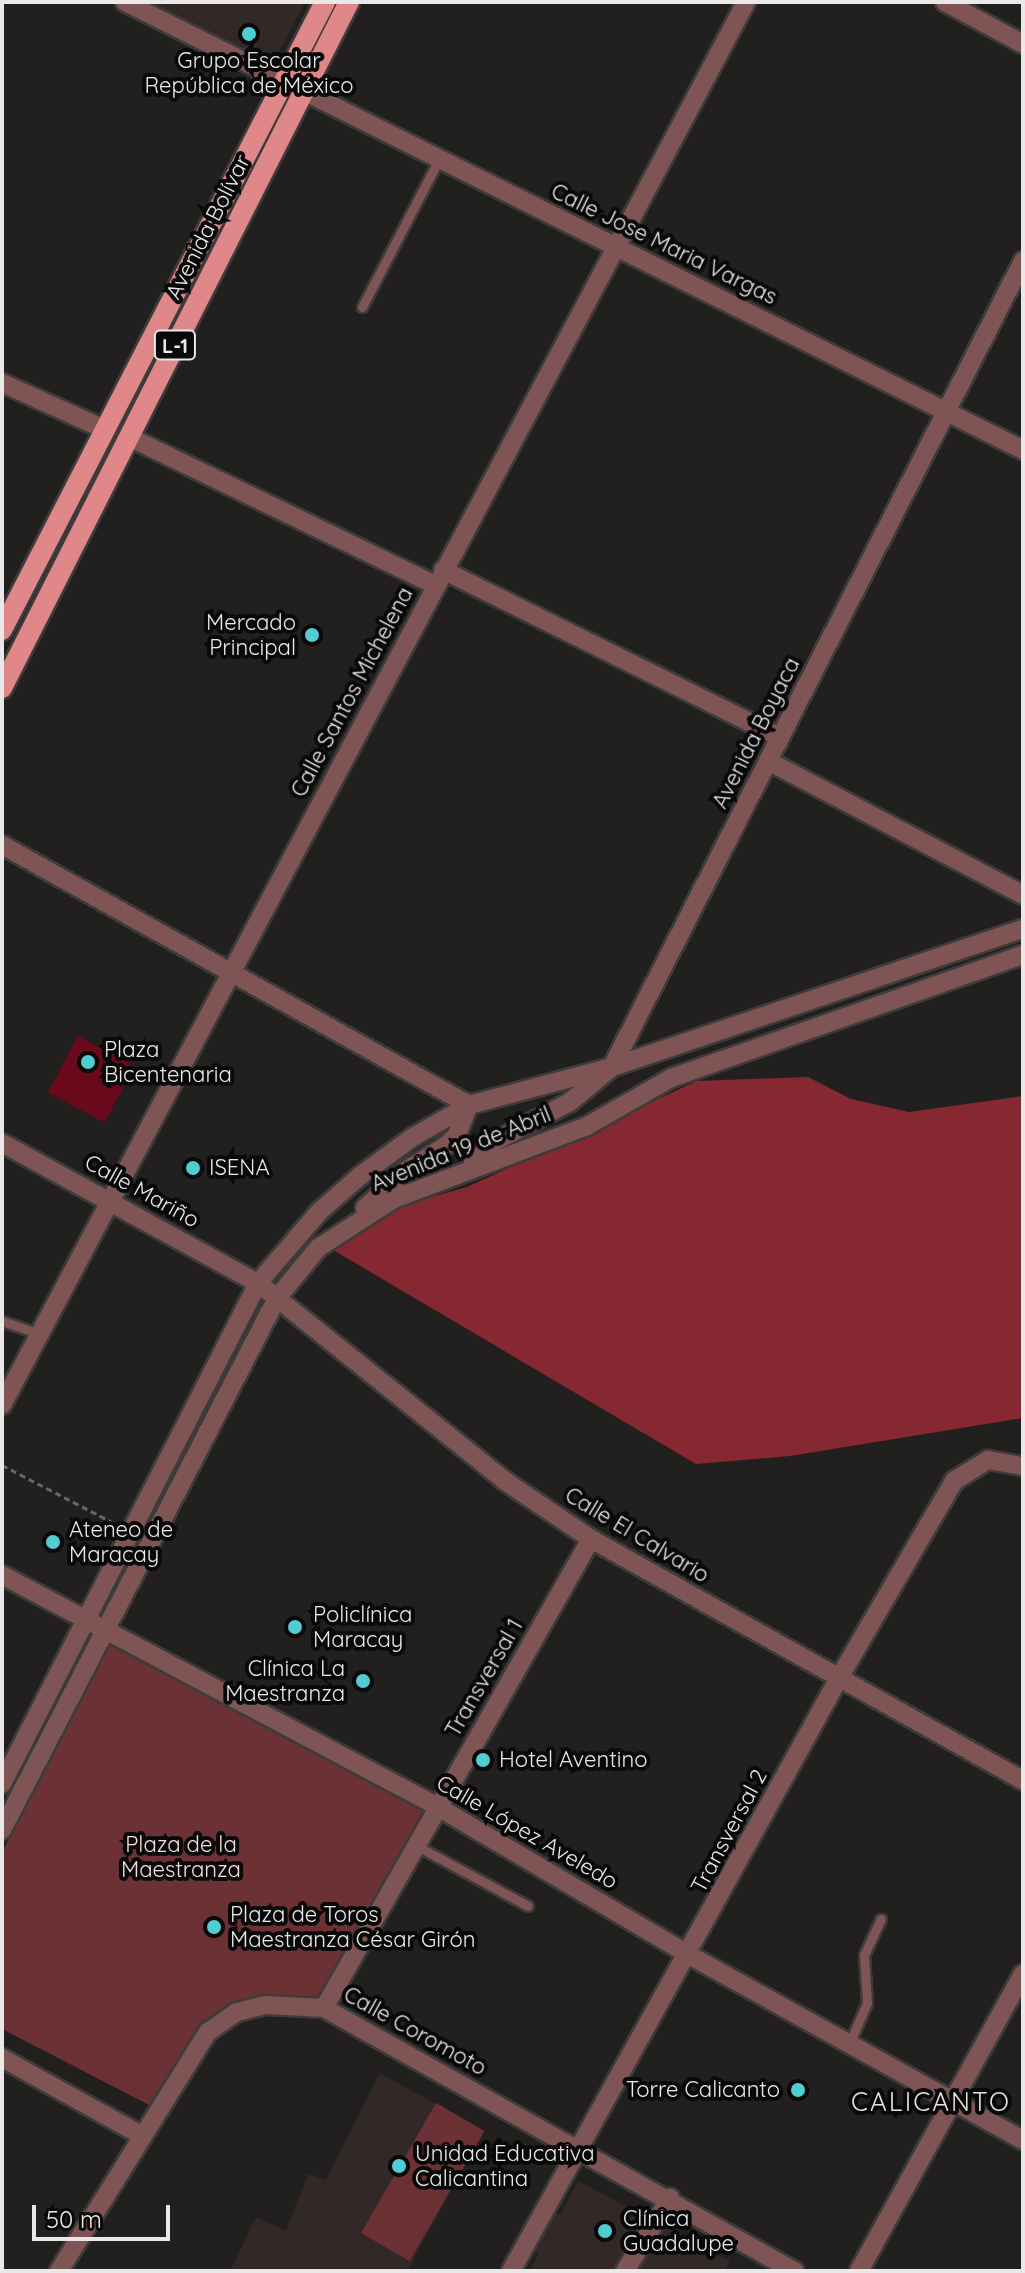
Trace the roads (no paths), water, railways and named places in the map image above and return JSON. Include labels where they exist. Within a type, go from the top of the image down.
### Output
[{"type":"main road","name":"Avenida Bolívar","points":[[2,688],[129,437],[293,87],[325,2]]},
{"type":"main road","name":"Avenida Bolívar","points":[[2,630],[104,429],[293,87],[349,2]]},
{"type":"street","name":"Calle Jose Maria Vargas","points":[[125,2],[1023,450]]},
{"type":"street","name":"Calle Santos Michelena","points":[[2,1405],[746,2]]},
{"type":"street","points":[[945,2],[1023,44]]},
{"type":"street","name":"Avenida Boyaca","points":[[468,1168],[494,1142],[570,1102],[612,1067],[1023,261]]},
{"type":"street","points":[[2,383],[104,429]]},
{"type":"street","points":[[129,437],[780,737]]},
{"type":"street","points":[[768,761],[1023,895]]},
{"type":"street","points":[[2,845],[469,1105],[457,1135],[385,1187],[351,1222]]},
{"type":"street","name":"Avenida 19 de Abril","points":[[2,1784],[258,1283],[320,1211],[361,1175],[413,1137],[469,1105],[612,1067],[1023,929]]},
{"type":"street","name":"Avenida 19 de Abril","points":[[2,1830],[277,1298],[318,1248],[351,1222],[468,1168],[587,1126],[671,1078],[1023,955]]},
{"type":"street","name":"Calle Mariño","points":[[2,1143],[258,1283]]},
{"type":"street","name":"Calle El Calvario","points":[[258,1283],[505,1481],[591,1539],[1023,1780]]},
{"type":"street","name":"Transversal 2","points":[[511,2271],[689,1955],[839,1678],[954,1481],[988,1460],[1023,1466]]},
{"type":"street","name":"Transversal 1","points":[[324,2008],[591,1539]]},
{"type":"street","name":"Calle López Aveledo","points":[[2,1575],[105,1627],[438,1807],[689,1955],[1023,2140]]},
{"type":"street","points":[[859,2271],[1023,1974]]},
{"type":"street","name":"Calle Coromoto","points":[[59,2271],[208,2032],[221,2022],[266,2005],[324,2008],[577,2150],[670,2198],[794,2271]]},
{"type":"street","points":[[2,2058],[141,2135]]},
{"type":"street","points":[[626,2271],[670,2198]]},
{"type":"lane","points":[[362,307],[439,159]]},
{"type":"lane","points":[[2,1321],[40,1334]]},
{"type":"lane","points":[[417,1846],[528,1906]]},
{"type":"lane","points":[[849,2044],[867,2003],[864,1955],[881,1919]]},
{"type":"place","name":"Grupo Escolar República de México","points":[[249,34]]},
{"type":"place","name":"Mercado Principal","points":[[312,635]]},
{"type":"place","name":"Plaza Bicentenaria","points":[[88,1062]]},
{"type":"place","name":"ISENA","points":[[193,1168]]},
{"type":"place","name":"Ateneo de Maracay","points":[[53,1542]]},
{"type":"place","name":"Policlínica Maracay","points":[[295,1627]]},
{"type":"place","name":"Clínica La Maestranza","points":[[363,1681]]},
{"type":"place","name":"Hotel Aventino","points":[[483,1760]]},
{"type":"place","name":"Plaza de Toros Maestranza César Girón","points":[[214,1927]]},
{"type":"place","name":"Torre Calicanto","points":[[798,2090]]},
{"type":"place","name":"Unidad Educativa Calicantina","points":[[399,2166]]},
{"type":"place","name":"Clínica Guadalupe","points":[[605,2231]]},
{"type":"district","name":"CALICANTO","points":[[931,2102]]},
{"type":"park label","name":"Plaza de la Maestranza","points":[[181,1856]]}]
